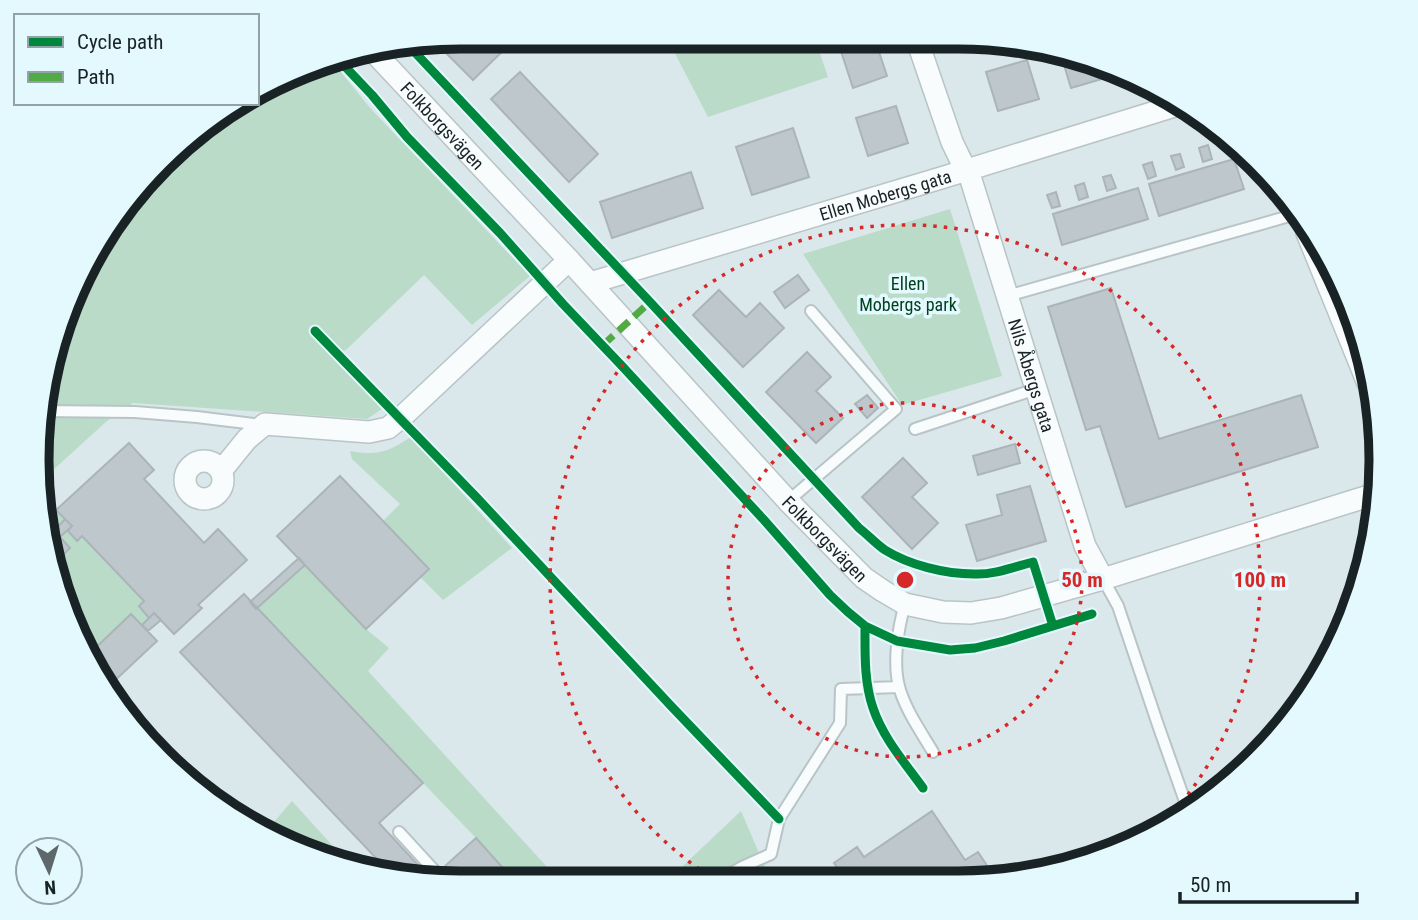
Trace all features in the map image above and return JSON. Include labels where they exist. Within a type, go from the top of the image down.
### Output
[{"type":"street","name":"Nils Åbergs gata","points":[[920,49],[952,142],[967,170],[1085,546],[1103,579]]},
{"type":"street","name":"Folkborgsvägen","points":[[379,57],[569,260],[788,501],[864,578],[905,604],[943,612],[971,613],[1001,608],[1367,497]]},
{"type":"street","name":"Ellen Mobergs gata","points":[[590,283],[1170,108]]},
{"type":"street","points":[[221,471],[247,439],[265,424],[369,432],[388,428],[569,260]]},
{"type":"street","points":[[1321,267],[1352,343]]},
{"type":"lane","points":[[1007,296],[1289,216]]},
{"type":"lane","points":[[788,501],[896,409],[811,311]]},
{"type":"lane","points":[[915,429],[1036,389]]},
{"type":"lane","points":[[52,411],[135,412],[263,425]]},
{"type":"lane","points":[[1103,579],[1118,606],[1185,802]]},
{"type":"lane","points":[[905,604],[897,641],[899,687],[909,711],[933,752]]},
{"type":"lane","points":[[735,871],[771,854],[779,819],[840,723],[841,689],[899,687]]},
{"type":"lane","points":[[399,832],[434,870]]},
{"type":"green space","points":[[673,49],[818,49],[828,77],[708,117]]},
{"type":"green space","points":[[336,69],[341,72],[370,108],[530,276],[472,325],[424,275],[346,350],[331,356],[382,409],[367,419],[133,403],[107,421],[49,473],[53,406],[63,354],[80,303],[104,254],[151,189],[189,151],[252,105],[259,105],[259,101],[278,91],[328,71]]},
{"type":"green space","name":"Ellen Mobergs park","points":[[950,209],[1002,376],[902,405],[803,254]]},
{"type":"green space","points":[[411,437],[512,548],[443,600],[420,577],[383,521],[400,504],[352,459],[350,451],[382,452]]},
{"type":"green space","points":[[52,502],[65,519],[55,529]]},
{"type":"green space","points":[[68,531],[77,541],[82,536],[144,601],[139,606],[149,618],[142,625],[131,614],[95,649],[80,617],[63,566],[61,557],[70,548],[60,537]]},
{"type":"green space","points":[[305,565],[366,629],[389,648],[368,671],[551,871],[509,871],[511,869],[502,867],[256,609]]},
{"type":"green space","points":[[292,801],[338,852],[303,840],[271,825]]},
{"type":"green space","points":[[741,811],[767,871],[678,871]]},
{"type":"building","points":[[448,49],[505,49],[473,80],[445,52]]},
{"type":"building","points":[[840,49],[878,49],[887,76],[853,88]]},
{"type":"building","points":[[1027,60],[1039,99],[998,111],[986,72]]},
{"type":"building","points":[[1063,63],[1108,77],[1071,88]]},
{"type":"building","points":[[520,72],[598,154],[569,182],[491,99]]},
{"type":"building","points":[[896,106],[908,143],[868,156],[856,118]]},
{"type":"building","points":[[793,128],[809,177],[752,195],[736,147]]},
{"type":"building","points":[[1208,145],[1212,159],[1203,162],[1199,148]]},
{"type":"building","points":[[1180,154],[1184,167],[1176,170],[1171,156]]},
{"type":"building","points":[[1234,159],[1244,189],[1159,216],[1149,184]]},
{"type":"building","points":[[1152,162],[1156,176],[1148,179],[1143,165]]},
{"type":"building","points":[[691,172],[703,208],[612,238],[600,202]]},
{"type":"building","points":[[1111,175],[1116,188],[1107,191],[1103,177]]},
{"type":"building","points":[[1084,183],[1088,197],[1079,200],[1075,186]]},
{"type":"building","points":[[1138,188],[1148,219],[1062,245],[1053,214]]},
{"type":"building","points":[[1056,192],[1060,206],[1052,208],[1047,195]]},
{"type":"building","points":[[798,275],[809,290],[785,308],[774,292]]},
{"type":"building","points":[[1111,288],[1159,439],[1301,395],[1318,447],[1126,507],[1100,426],[1086,430],[1048,307]]},
{"type":"building","points":[[719,290],[746,317],[760,303],[784,328],[743,367],[693,315]]},
{"type":"building","points":[[807,352],[831,377],[816,391],[843,418],[816,443],[766,392]]},
{"type":"building","points":[[867,395],[878,408],[867,418],[855,404]]},
{"type":"building","points":[[129,443],[154,470],[144,479],[204,543],[218,529],[247,560],[198,605],[202,608],[174,634],[154,613],[149,618],[139,606],[144,601],[82,536],[77,541],[68,531],[72,526],[56,510]]},
{"type":"building","points":[[1015,444],[1020,463],[978,475],[973,456]]},
{"type":"building","points":[[903,458],[927,483],[912,497],[938,523],[912,549],[862,497]]},
{"type":"building","points":[[340,476],[429,569],[366,629],[277,536]]},
{"type":"building","points":[[1030,486],[1046,541],[977,561],[966,525],[1002,515],[997,495]]},
{"type":"building","points":[[65,519],[72,526],[60,537],[55,529]]},
{"type":"building","points":[[56,533],[70,548],[61,557]]},
{"type":"building","points":[[299,558],[305,565],[256,609],[250,602]]},
{"type":"building","points":[[244,594],[423,783],[379,823],[422,869],[381,863],[180,652]]},
{"type":"building","points":[[154,613],[161,620],[148,631],[142,625]]},
{"type":"building","points":[[131,614],[157,641],[114,681],[95,649]]},
{"type":"building","points":[[932,811],[965,860],[978,852],[990,869],[839,871],[834,863],[857,847],[864,857]]},
{"type":"building","points":[[476,838],[502,867],[497,871],[460,871],[447,871],[444,867]]},
{"type":"marked path","points":[[603,345],[650,302]]},
{"type":"cycle path","points":[[415,52],[859,528],[882,548],[895,555],[939,570],[981,574],[1033,562],[1053,626]]},
{"type":"cycle path","points":[[344,66],[830,595],[865,626],[897,641],[950,650],[975,648],[1004,641],[1092,614]]},
{"type":"cycle path","points":[[315,331],[477,498],[779,819]]},
{"type":"cycle path","points":[[865,626],[867,678],[873,708],[888,740],[923,788]]}]
